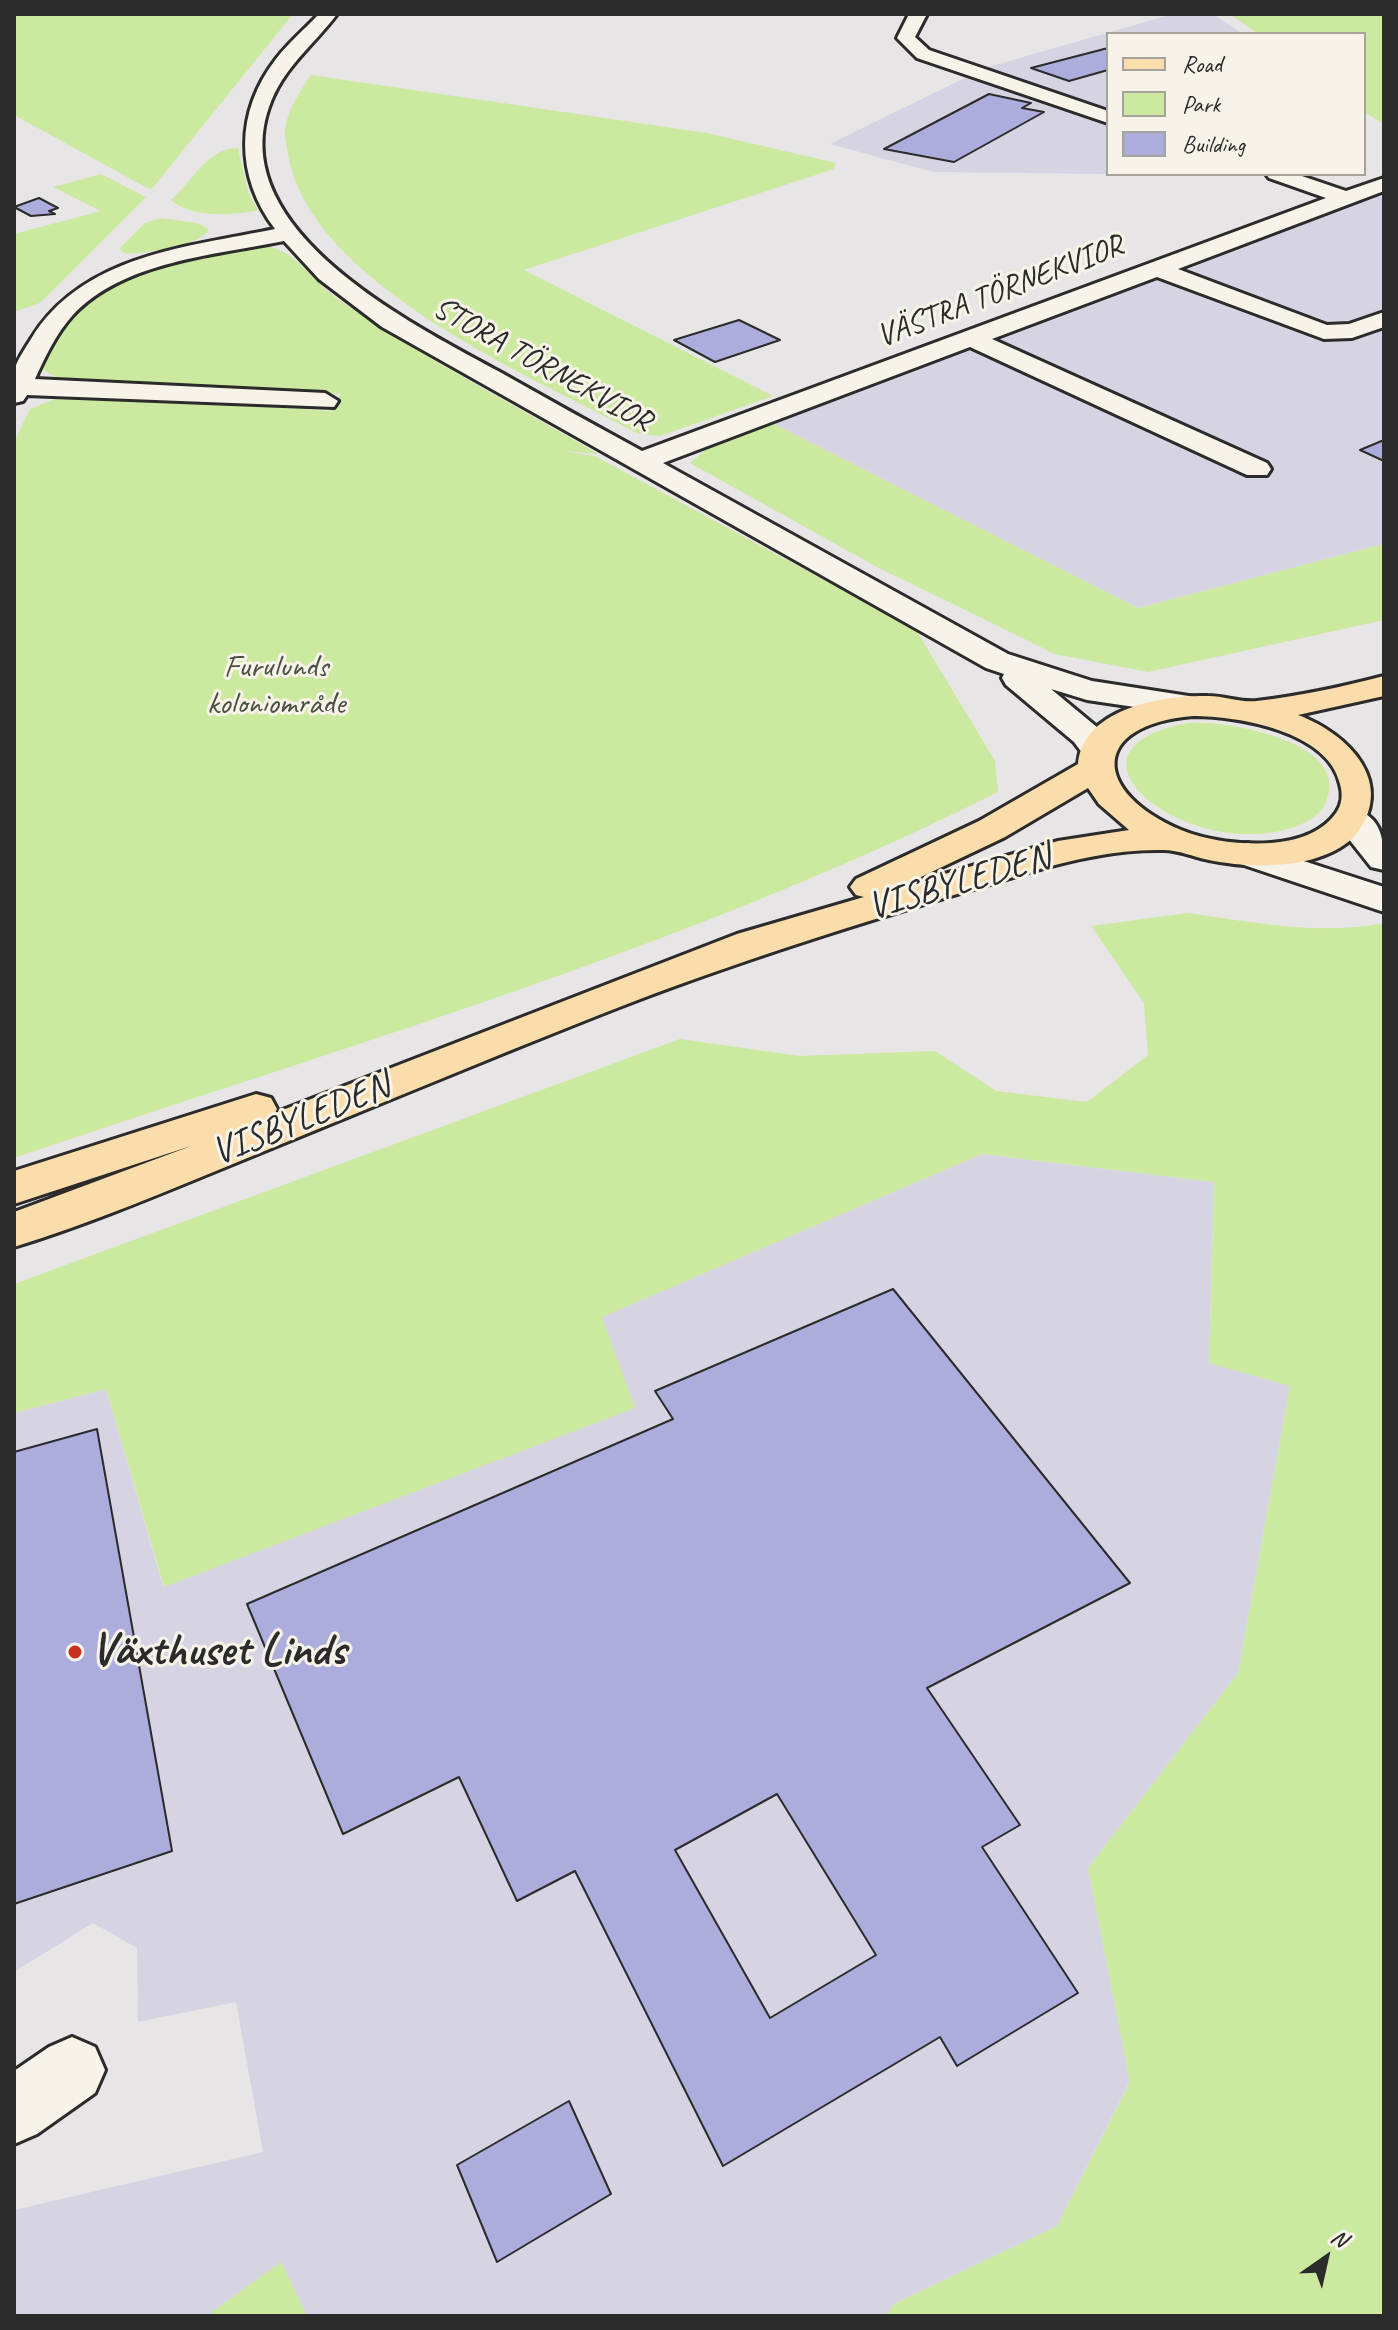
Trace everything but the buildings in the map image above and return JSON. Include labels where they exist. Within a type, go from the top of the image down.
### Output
[{"type":"main road","points":[[1251,711],[1336,699],[1384,686]]},
{"type":"main road","points":[[1355,805],[1351,768],[1326,742],[1287,722],[1251,711],[1196,706],[1155,711],[1115,730],[1097,760],[1103,790],[1122,812],[1169,838],[1208,849],[1248,854],[1282,852],[1311,845],[1335,834],[1355,805],[1384,760]]},
{"type":"main road","name":"VISBYLEDEN","points":[[751,943],[992,829],[1097,760]]},
{"type":"main road","name":"VISBYLEDEN","points":[[14,1230],[157,1177],[586,1005],[751,943],[1058,852],[1169,838]]},
{"type":"main road","name":"VISBYLEDEN","points":[[14,1188],[586,1005]]},
{"type":"street","name":"STORA TÖRNEKVIOR","points":[[328,14],[279,68],[262,100],[252,134],[253,161],[261,189],[288,233],[337,285],[391,322],[997,661]]},
{"type":"street","points":[[918,14],[906,38],[923,54],[1106,116]]},
{"type":"street","points":[[1282,176],[1346,198]]},
{"type":"street","name":"VÄSTRA TÖRNEKVIOR","points":[[639,462],[1384,184]]},
{"type":"street","points":[[16,391],[51,326],[73,301],[103,283],[188,255],[288,233]]},
{"type":"street","points":[[1157,269],[1324,332],[1352,331],[1384,319]]},
{"type":"street","points":[[972,339],[1257,469]]},
{"type":"street","points":[[16,391],[110,388],[325,401]]},
{"type":"street","points":[[997,661],[1087,690],[1196,706]]},
{"type":"street","points":[[997,661],[1070,720],[1097,760]]},
{"type":"street","points":[[1355,805],[1384,859]]},
{"type":"street","points":[[1248,854],[1384,900]]},
{"type":"street","points":[[14,2111],[72,2070]]},
{"type":"shaded area","points":[[1173,14],[1214,14],[1239,32],[1110,32]]},
{"type":"shaded area","points":[[1106,33],[1106,174],[933,172],[830,144],[985,68]]},
{"type":"shaded area","points":[[1384,191],[1384,544],[1138,608],[772,423]]},
{"type":"shaded area","points":[[982,1154],[1214,1182],[1209,1362],[1290,1386],[1238,1673],[1088,1868],[1130,2081],[1057,2226],[894,2304],[886,2316],[307,2316],[281,2263],[212,2312],[212,2316],[14,2316],[14,2210],[263,2152],[236,2002],[138,2022],[137,1948],[93,1923],[14,1972],[14,1413],[106,1389],[163,1586],[634,1407],[601,1317]]},
{"type":"green space","points":[[14,14],[293,14],[151,190],[14,115]]},
{"type":"green space","points":[[1230,14],[1384,14],[1384,125],[1366,112],[1366,32],[1255,32]]},
{"type":"green space","points":[[311,75],[707,133],[836,163],[834,169],[524,270],[773,396],[660,436],[639,434],[486,354],[431,321],[379,284],[336,244],[304,200],[288,153],[285,132],[292,107]]},
{"type":"green space","points":[[238,148],[248,192],[258,210],[237,214],[201,213],[171,200],[209,160],[227,149]]},
{"type":"green space","points":[[101,174],[146,197],[40,303],[14,312],[14,234],[101,211],[53,187]]},
{"type":"green space","points":[[161,218],[197,223],[209,229],[196,240],[172,248],[126,254],[119,249],[145,223]]},
{"type":"green space","name":"Furulunds koloniområde","points":[[254,245],[280,250],[339,300],[370,321],[598,454],[562,451],[595,456],[916,630],[995,761],[998,792],[759,900],[636,947],[513,992],[14,1158],[14,442],[30,409],[62,396],[97,393],[330,411],[341,394],[59,379],[42,369],[73,310],[97,292],[117,281],[162,266]]},
{"type":"green space","points":[[772,423],[1138,608],[1384,544],[1384,620],[1148,672],[1055,654],[877,567],[690,463],[706,449]]},
{"type":"green space","points":[[1189,723],[1256,731],[1305,750],[1322,765],[1330,783],[1325,804],[1312,819],[1293,827],[1241,834],[1203,827],[1169,814],[1143,795],[1128,774],[1129,754],[1148,736]]},
{"type":"green space","points":[[1188,913],[1311,928],[1384,923],[1384,2316],[886,2316],[894,2304],[1057,2226],[1130,2082],[1088,1868],[1238,1673],[1290,1386],[1209,1363],[1214,1182],[982,1154],[602,1317],[635,1408],[164,1587],[106,1389],[14,1413],[14,1284],[680,1039],[799,1056],[935,1051],[996,1091],[1087,1102],[1148,1055],[1144,1003],[1091,926]]},
{"type":"green space","points":[[281,2262],[307,2316],[212,2316],[212,2312]]},
{"type":"place","name":"Växthuset Linds","points":[[75,1652]]}]
